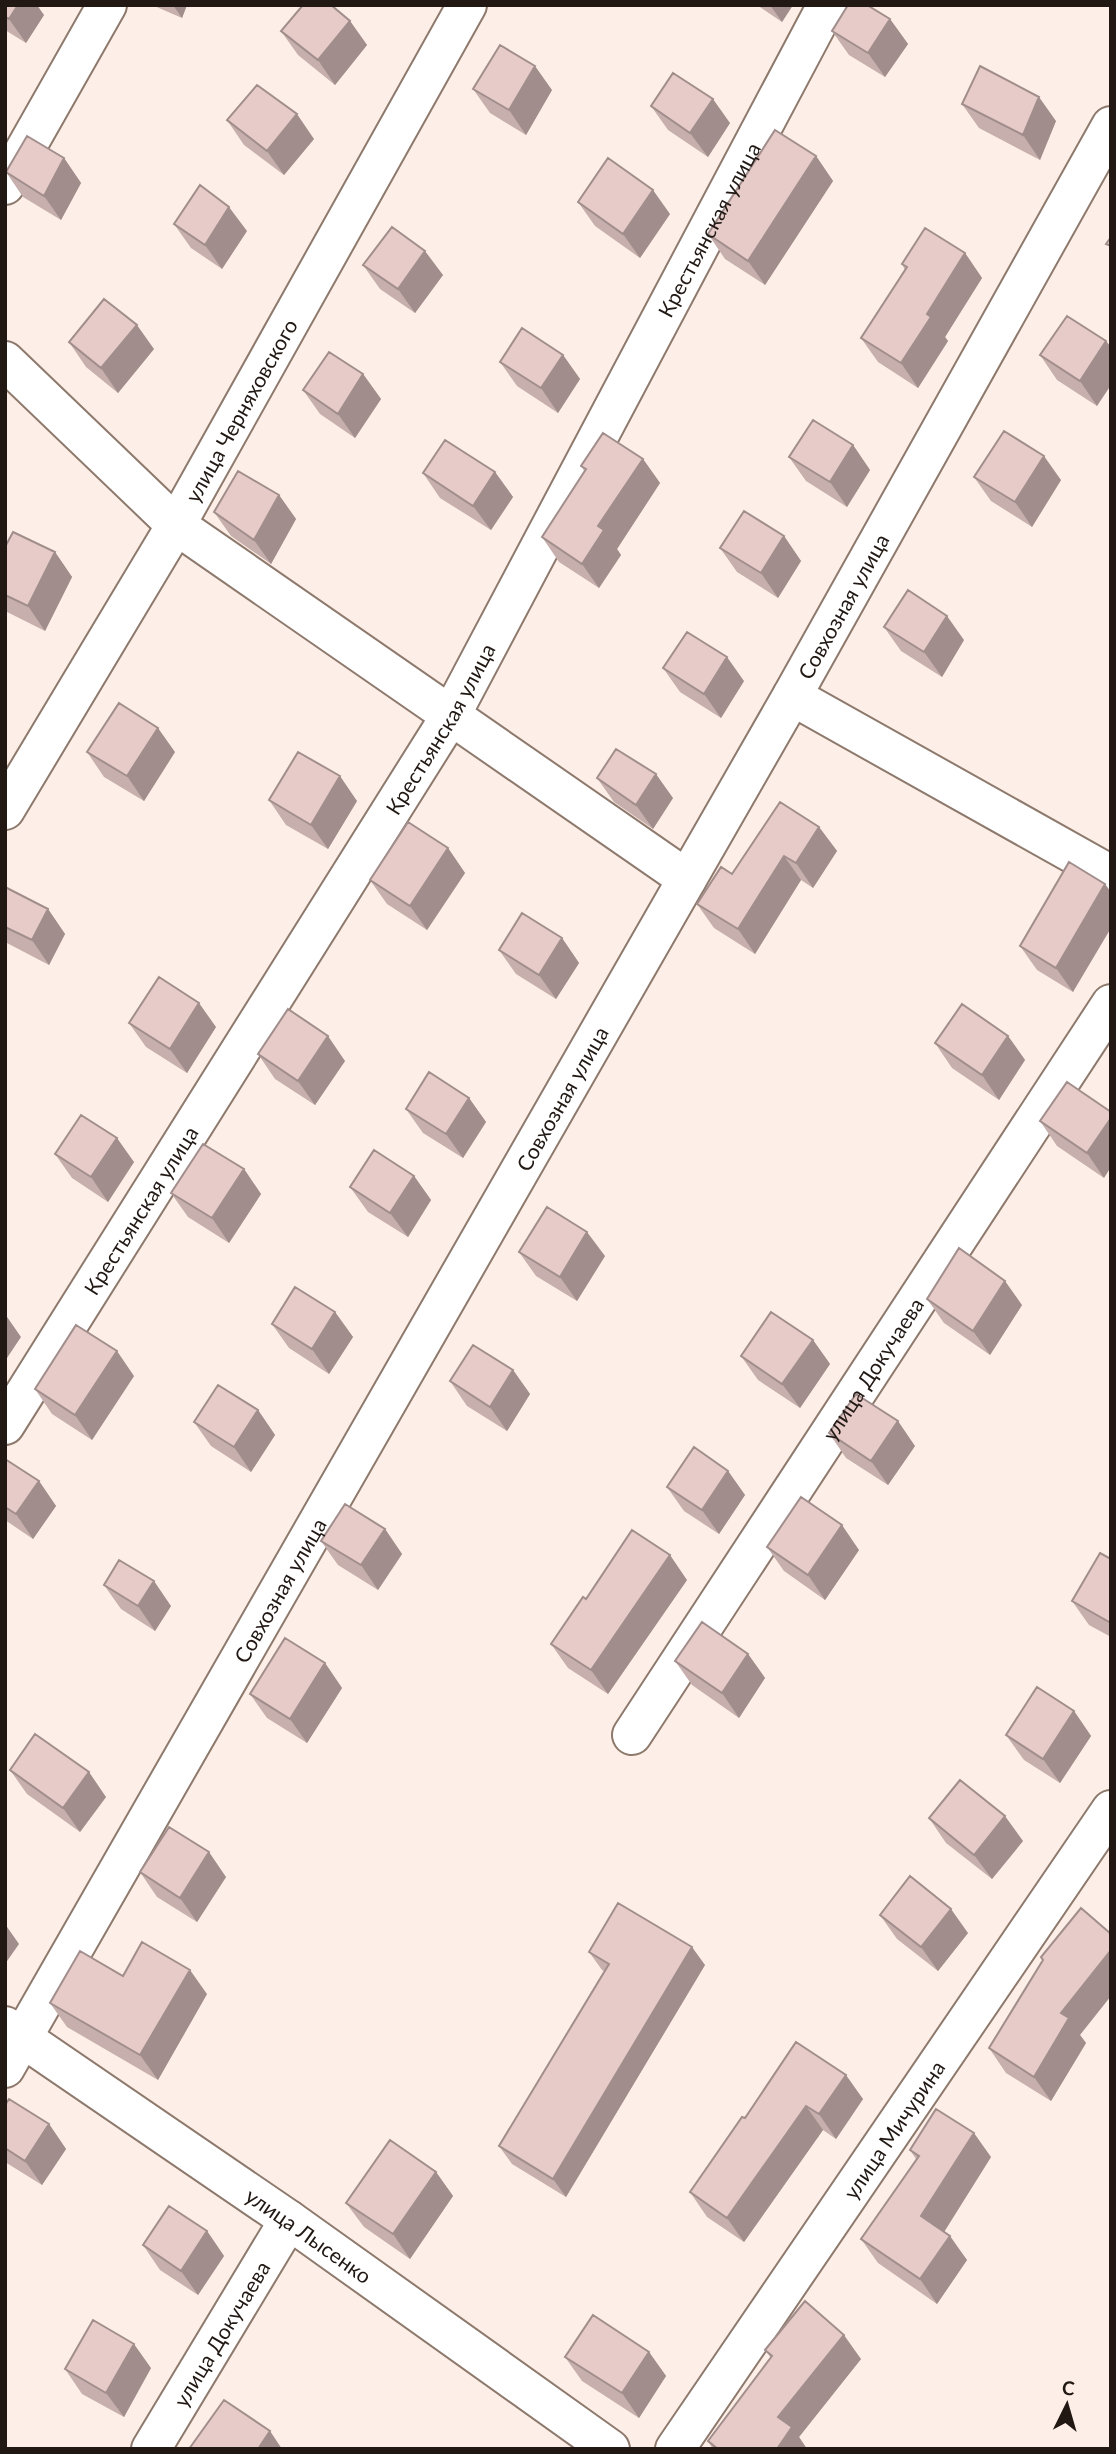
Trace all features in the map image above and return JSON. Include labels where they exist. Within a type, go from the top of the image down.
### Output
[{"type":"street","points":[[5,185],[107,5]]},
{"type":"street","name":"улица Черняховского","points":[[5,810],[176,525],[467,5]]},
{"type":"street","name":"Крестьянская улица","points":[[5,1424],[451,715],[827,5]]},
{"type":"street","name":"Совхозная улица","points":[[11,2044],[792,696],[1111,126]]},
{"type":"street","points":[[5,361],[176,525],[687,879]]},
{"type":"street","points":[[792,696],[1111,874]]},
{"type":"street","name":"улица Докучаева","points":[[632,1735],[1111,1004]]},
{"type":"street","name":"улица Мичурина","points":[[675,2449],[1111,1810]]},
{"type":"street","name":"улица Лысенко","points":[[11,2044],[289,2220],[610,2449]]},
{"type":"street","name":"улица Докучаева","points":[[151,2449],[289,2220]]},
{"type":"building","points":[[5,5],[18,5],[9,19],[5,17]]},
{"type":"building","points":[[303,5],[331,5],[350,21],[318,60],[281,31]]},
{"type":"building","points":[[848,5],[867,5],[890,19],[868,53],[832,31]]},
{"type":"building","points":[[500,45],[535,66],[509,110],[473,89]]},
{"type":"building","points":[[980,66],[1039,97],[1023,135],[962,104]]},
{"type":"building","points":[[673,73],[713,99],[690,133],[651,106]]},
{"type":"building","points":[[257,85],[297,114],[267,151],[227,120]]},
{"type":"building","points":[[775,130],[816,156],[748,261],[708,234]]},
{"type":"building","points":[[27,136],[64,158],[44,196],[6,172]]},
{"type":"building","points":[[608,158],[653,190],[623,234],[578,202]]},
{"type":"building","points":[[200,185],[229,207],[205,245],[174,224]]},
{"type":"building","points":[[392,227],[425,251],[398,289],[363,265]]},
{"type":"building","points":[[925,228],[965,253],[927,314],[931,317],[901,363],[861,338],[907,267],[902,264]]},
{"type":"building","points":[[104,299],[137,325],[101,368],[69,342]]},
{"type":"building","points":[[1067,316],[1106,341],[1080,381],[1040,355]]},
{"type":"building","points":[[522,328],[563,355],[541,388],[500,362]]},
{"type":"building","points":[[329,352],[363,374],[338,414],[303,390]]},
{"type":"building","points":[[813,420],[853,445],[830,482],[789,457]]},
{"type":"building","points":[[1004,431],[1044,456],[1015,502],[974,477]]},
{"type":"building","points":[[603,433],[643,459],[598,526],[604,530],[582,564],[542,537],[586,469],[581,466]]},
{"type":"building","points":[[445,440],[495,472],[473,506],[423,473]]},
{"type":"building","points":[[238,471],[279,495],[254,540],[214,512]]},
{"type":"building","points":[[744,511],[784,536],[761,573],[720,548]]},
{"type":"building","points":[[13,532],[55,552],[28,606],[5,595],[5,547]]},
{"type":"building","points":[[908,590],[947,616],[924,652],[884,627]]},
{"type":"building","points":[[687,632],[727,657],[704,694],[663,668]]},
{"type":"building","points":[[119,703],[158,728],[127,776],[87,752]]},
{"type":"building","points":[[616,749],[656,774],[636,805],[597,778]]},
{"type":"building","points":[[298,752],[340,776],[311,825],[269,800]]},
{"type":"building","points":[[780,802],[819,827],[796,863],[784,856],[738,929],[697,904],[721,867],[732,874]]},
{"type":"building","points":[[408,822],[448,848],[410,906],[370,880]]},
{"type":"building","points":[[1069,862],[1105,884],[1056,968],[1020,946]]},
{"type":"building","points":[[5,887],[48,909],[32,940],[5,927]]},
{"type":"building","points":[[522,913],[562,938],[539,975],[499,950]]},
{"type":"building","points":[[159,977],[199,1003],[170,1049],[129,1023]]},
{"type":"building","points":[[962,1004],[1008,1036],[982,1075],[935,1043]]},
{"type":"building","points":[[288,1009],[328,1036],[298,1081],[258,1054]]},
{"type":"building","points":[[429,1072],[469,1098],[446,1134],[406,1109]]},
{"type":"building","points":[[1067,1082],[1111,1112],[1111,1118],[1087,1153],[1040,1121]]},
{"type":"building","points":[[81,1115],[117,1138],[91,1177],[55,1154]]},
{"type":"building","points":[[203,1144],[244,1169],[212,1218],[171,1193]]},
{"type":"building","points":[[374,1150],[414,1176],[390,1213],[350,1187]]},
{"type":"building","points":[[547,1207],[587,1232],[560,1277],[519,1252]]},
{"type":"building","points":[[959,1248],[1005,1281],[973,1331],[927,1299]]},
{"type":"building","points":[[295,1287],[335,1312],[312,1349],[272,1324]]},
{"type":"building","points":[[771,1312],[813,1340],[782,1384],[741,1356]]},
{"type":"building","points":[[76,1325],[117,1351],[75,1415],[35,1389]]},
{"type":"building","points":[[473,1345],[513,1370],[490,1407],[450,1381]]},
{"type":"building","points":[[218,1385],[258,1410],[234,1447],[194,1422]]},
{"type":"building","points":[[856,1394],[898,1421],[871,1461],[829,1433]]},
{"type":"building","points":[[694,1447],[728,1471],[702,1510],[667,1487]]},
{"type":"building","points":[[5,1459],[39,1481],[16,1514],[5,1507]]},
{"type":"building","points":[[801,1497],[842,1525],[808,1575],[767,1547]]},
{"type":"building","points":[[345,1504],[385,1529],[361,1565],[321,1541]]},
{"type":"building","points":[[632,1530],[670,1555],[591,1670],[551,1644],[583,1597],[586,1599]]},
{"type":"building","points":[[1100,1553],[1111,1559],[1111,1623],[1072,1601]]},
{"type":"building","points":[[119,1560],[154,1581],[138,1606],[104,1585]]},
{"type":"building","points":[[702,1622],[748,1654],[722,1693],[675,1661]]},
{"type":"building","points":[[285,1638],[325,1663],[290,1719],[250,1694]]},
{"type":"building","points":[[1037,1687],[1074,1711],[1043,1759],[1006,1735]]},
{"type":"building","points":[[35,1734],[89,1772],[63,1808],[10,1770]]},
{"type":"building","points":[[960,1780],[1005,1816],[974,1855],[929,1818]]},
{"type":"building","points":[[169,1827],[209,1852],[180,1898],[140,1872]]},
{"type":"building","points":[[910,1876],[951,1909],[921,1947],[880,1915]]},
{"type":"building","points":[[618,1903],[692,1947],[553,2179],[499,2146],[609,1964],[589,1952]]},
{"type":"building","points":[[1081,1908],[1111,1934],[1111,1950],[1061,2013],[1069,2018],[1034,2077],[989,2048],[1043,1960],[1041,1957]]},
{"type":"building","points":[[142,1942],[190,1970],[140,2055],[50,2003],[80,1951],[123,1976]]},
{"type":"building","points":[[796,2042],[846,2075],[819,2114],[806,2106],[727,2218],[690,2192],[742,2117],[745,2118]]},
{"type":"building","points":[[9,2099],[49,2124],[25,2161],[5,2148],[5,2105]]},
{"type":"building","points":[[936,2109],[974,2133],[921,2216],[950,2236],[920,2279],[861,2239],[919,2156],[910,2150]]},
{"type":"building","points":[[390,2140],[436,2172],[393,2234],[346,2203]]},
{"type":"building","points":[[169,2206],[207,2231],[181,2271],[143,2245]]},
{"type":"building","points":[[805,2301],[844,2335],[778,2417],[792,2427],[777,2449],[718,2449],[708,2441],[772,2356],[765,2350]]},
{"type":"building","points":[[593,2315],[649,2352],[622,2393],[565,2357]]},
{"type":"building","points":[[93,2320],[134,2344],[106,2393],[65,2369]]},
{"type":"building","points":[[224,2400],[270,2431],[258,2449],[189,2449]]}]
